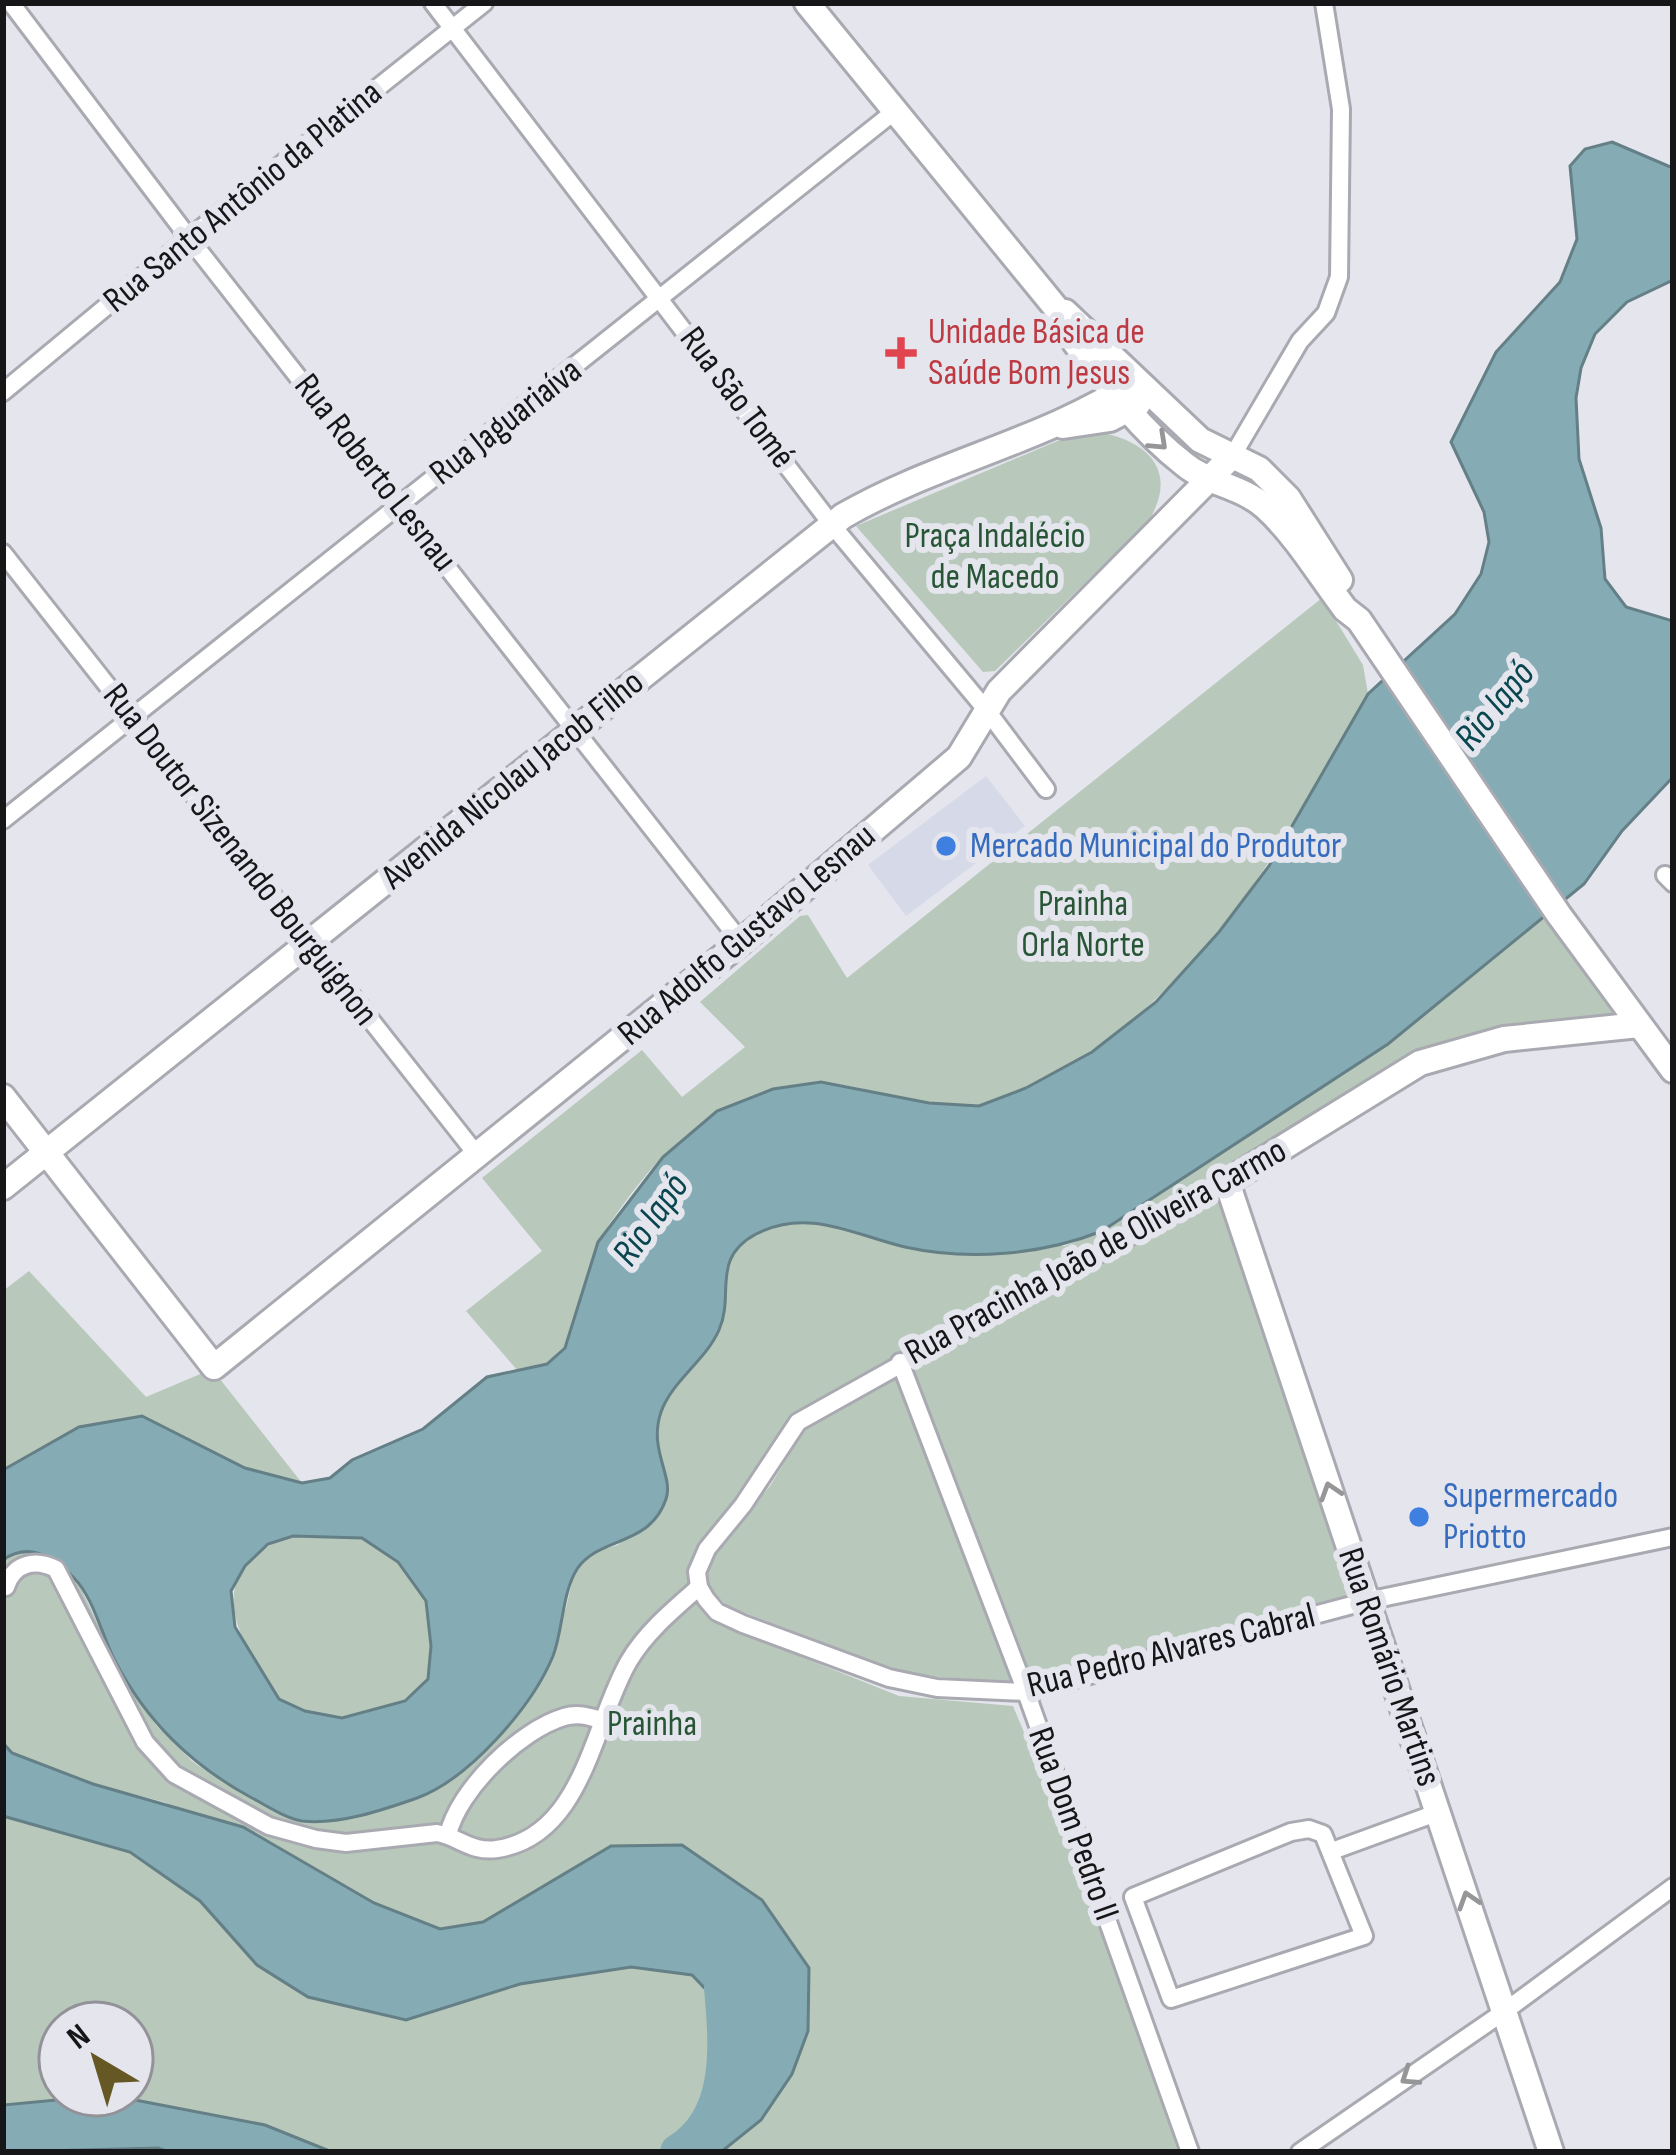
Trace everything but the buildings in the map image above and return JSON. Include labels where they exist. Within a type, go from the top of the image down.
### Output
[{"type":"street","name":"Rua Roberto Lesnau","points":[[10,3],[741,942]]},
{"type":"street","name":"Rua São Tomé","points":[[433,3],[832,525],[1046,789]]},
{"type":"street","name":"Rua Santo Antônio da Platina","points":[[3,392],[484,3]]},
{"type":"street","points":[[807,3],[1056,308],[1061,325],[1132,395],[1186,466],[1211,482],[1252,496],[1271,512],[1359,620]]},
{"type":"street","points":[[1233,455],[1291,355],[1326,313],[1339,277],[1341,109],[1324,3]]},
{"type":"street","name":"Rua Jaguariaíva","points":[[3,820],[895,111]]},
{"type":"street","points":[[1132,395],[1200,440],[1259,469],[1288,498],[1359,620],[1559,915],[1673,1070]]},
{"type":"street","name":"Avenida Nicolau Jacob Filho","points":[[3,1187],[832,525],[873,498],[1055,424],[1079,426],[1132,395]]},
{"type":"street","name":"Rua Adolfo Gustavo Lesnau","points":[[46,1153],[214,1367],[741,942],[959,758],[999,691],[1233,455]]},
{"type":"street","name":"Rua Doutor Sizenando Bourguignon","points":[[3,553],[477,1155]]},
{"type":"street","name":"Rua Pracinha João de Oliveira Carmo","points":[[699,1588],[697,1572],[706,1549],[798,1422],[1227,1182],[1420,1063],[1504,1039],[1639,1025]]},
{"type":"street","points":[[3,1097],[46,1153]]},
{"type":"street","name":"Rua Romário Martins","points":[[1227,1182],[1551,2152]]},
{"type":"street","name":"Rua Dom Pedro II","points":[[900,1363],[1026,1692],[1190,2152]]},
{"type":"street","name":"Rua Pedro Alvares Cabral","points":[[699,1588],[717,1612],[743,1624],[908,1683],[1026,1692],[1366,1601],[1673,1537]]},
{"type":"street","points":[[6,1587],[15,1571],[26,1565],[40,1562],[56,1569],[145,1742],[174,1774],[269,1826],[346,1843],[421,1832],[494,1850],[544,1826],[569,1798],[632,1656],[699,1588]]},
{"type":"street","points":[[448,1835],[476,1782],[515,1747],[562,1718],[583,1715],[601,1720]]},
{"type":"street","points":[[1332,1851],[1439,1812]]},
{"type":"street","points":[[1309,1829],[1323,1834],[1332,1851],[1364,1936],[1171,1999],[1132,1898],[1291,1832],[1309,1829]]},
{"type":"street","points":[[1300,2152],[1505,2011],[1673,1887]]},
{"type":"shaded area","name":"Mercado Municipal do Produtor","points":[[986,776],[1025,826],[906,916],[868,865]]},
{"type":"green space","name":"Praça Indalécio de Macedo","points":[[1081,431],[1119,437],[1148,454],[1161,482],[1158,500],[1149,520],[995,671],[983,672],[856,526]]},
{"type":"green space","name":"Prainha Orla Norte","points":[[1322,598],[1363,665],[1368,694],[1273,856],[1198,955],[1155,999],[1108,1039],[1054,1073],[989,1104],[942,1106],[827,1083],[718,1128],[663,1157],[598,1244],[565,1348],[550,1361],[518,1371],[466,1311],[542,1251],[482,1178],[642,1050],[682,1097],[745,1047],[700,1002],[800,916],[808,915],[847,978]]},
{"type":"green space","name":"Prainha","points":[[1549,910],[1624,1015],[1505,1030],[797,1418],[741,1502],[695,1586],[715,1622],[899,1696],[1013,1706],[1200,2152],[721,2152],[761,2120],[792,2074],[611,1846],[483,1922],[440,1929],[374,1903],[310,1867],[164,1802],[93,1784],[12,1753],[3,1743],[3,1560],[30,1551],[50,1556],[78,1582],[124,1678],[156,1725],[192,1761],[224,1783],[301,1821],[384,1810],[432,1792],[494,1740],[527,1704],[566,1608],[574,1573],[590,1553],[618,1545],[669,1487],[655,1444],[662,1408],[719,1329],[724,1274],[736,1250],[756,1234],[796,1221],[846,1226],[907,1247],[1065,1246],[1102,1231],[1388,1044]]},
{"type":"green space","name":"Prainha","points":[[1222,1192],[1361,1599],[1013,1682],[910,1675],[727,1606],[707,1585],[706,1570],[715,1548],[770,1486],[803,1431],[823,1415]]},
{"type":"green space","points":[[29,1271],[146,1397],[212,1369],[302,1483],[245,1468],[142,1416],[79,1427],[3,1470],[3,1291]]},
{"type":"green space","points":[[293,1536],[362,1538],[398,1562],[426,1601],[431,1646],[428,1679],[404,1701],[371,1713],[320,1716],[290,1706],[267,1683],[236,1618],[236,1584],[254,1556]]},
{"type":"green space","points":[[3,1816],[130,1852],[200,1901],[257,1965],[308,1997],[406,2020],[520,1984],[631,1967],[692,1975],[716,2000],[727,2035],[719,2106],[678,2152],[332,2152],[265,2125],[156,2104],[156,1999],[36,1999],[36,2102],[3,2105]]},
{"type":"water","points":[[1612,142],[1673,168],[1673,280],[1627,302],[1595,334],[1581,368],[1576,398],[1579,459],[1601,528],[1605,579],[1626,607],[1673,621],[1673,777],[1622,831],[1584,884],[1388,1044],[1102,1231],[1030,1250],[954,1254],[905,1247],[831,1226],[794,1223],[775,1226],[742,1244],[728,1266],[719,1330],[661,1412],[657,1438],[668,1490],[658,1514],[637,1534],[586,1558],[577,1569],[553,1656],[530,1697],[497,1739],[437,1789],[361,1816],[302,1821],[252,1798],[190,1756],[140,1702],[74,1578],[41,1554],[22,1552],[3,1560],[3,1470],[79,1427],[142,1416],[245,1468],[302,1483],[330,1478],[352,1460],[423,1429],[487,1377],[547,1364],[565,1348],[598,1242],[663,1157],[717,1111],[773,1089],[821,1082],[929,1103],[979,1106],[1026,1088],[1092,1052],[1156,1002],[1219,932],[1269,866],[1368,694],[1455,614],[1481,574],[1489,542],[1484,512],[1451,442],[1496,352],[1560,282],[1577,239],[1570,166],[1585,149]],"holes":[[[293,1536],[362,1538],[398,1562],[426,1601],[431,1646],[428,1679],[405,1701],[342,1718],[305,1711],[279,1699],[235,1627],[231,1591],[245,1566],[268,1544]]]},
{"type":"water","points":[[3,1743],[12,1753],[93,1784],[243,1827],[374,1903],[440,1929],[483,1922],[611,1846],[682,1845],[762,1900],[809,1968],[808,2031],[792,2074],[761,2120],[721,2152],[678,2152],[719,2106],[727,2035],[716,2000],[692,1975],[631,1967],[520,1984],[406,2020],[308,1997],[257,1965],[200,1901],[130,1852],[3,1816]]},
{"type":"water","points":[[36,2102],[36,2119],[156,2119],[156,2104],[265,2125],[332,2152],[169,2152],[158,2148],[3,2152],[3,2105]]},
{"type":"waterway","name":"Rio Iapó","points":[[678,2152],[696,2137],[718,2100],[725,2056],[722,1988]]},
{"type":"place","name":"Unidade Básica de Saúde Bom Jesus","points":[[901,353]]},
{"type":"place","name":"Mercado Municipal do Produtor","points":[[946,846]]},
{"type":"place","name":"Supermercado Priotto","points":[[1419,1517]]}]
